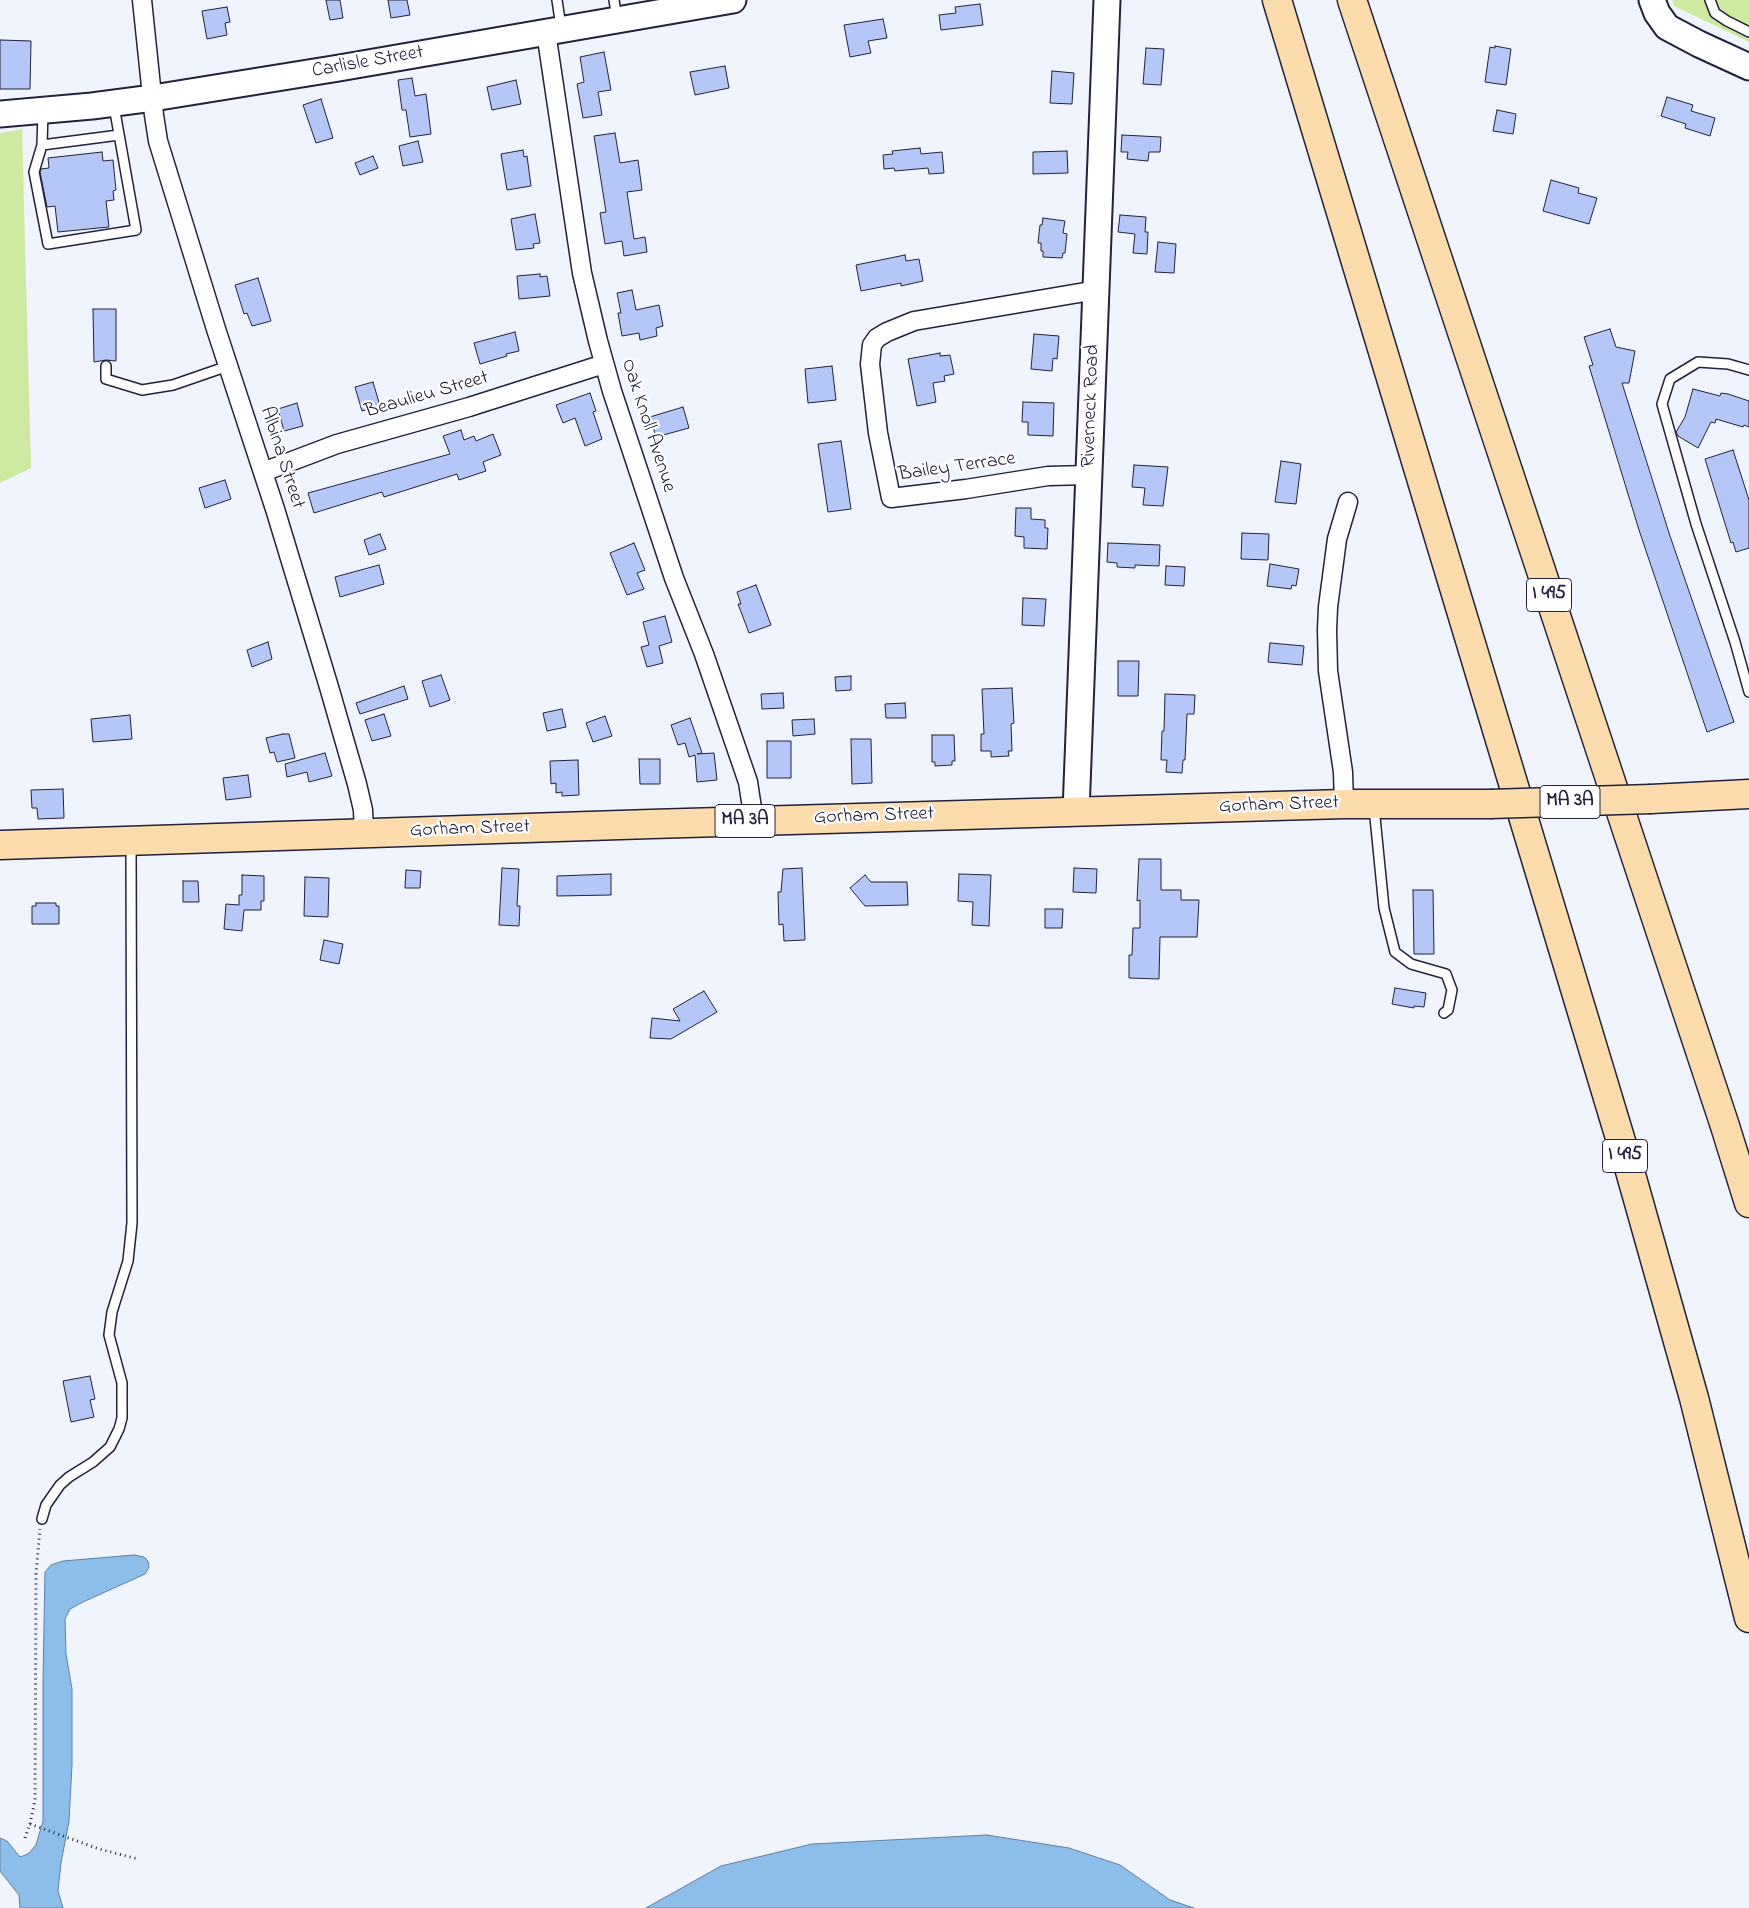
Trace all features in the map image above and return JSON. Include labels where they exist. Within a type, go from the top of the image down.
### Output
[{"type":"main road","name":"I 495","points":[[1277,0],[1630,1171],[1694,1398],[1749,1618]]},
{"type":"main road","name":"I 495","points":[[1352,0],[1724,1122],[1749,1203]]},
{"type":"main road","name":"Gorham Street","points":[[0,845],[1344,804],[1490,804],[1749,794]]},
{"type":"street","name":"Albina Street","points":[[142,0],[158,141],[263,472],[357,784],[364,833]]},
{"type":"street","name":"Carlisle Street","points":[[0,114],[152,98],[554,31],[616,10],[733,0]]},
{"type":"street","name":"Riverneck Road","points":[[1076,812],[1107,0]]},
{"type":"street","points":[[1652,0],[1657,13],[1667,27],[1749,67]]},
{"type":"street","name":"Oak Knoll Avenue","points":[[554,31],[582,273],[604,364],[674,578],[704,654],[748,782],[754,821]]},
{"type":"street","name":"Bailey Terrace","points":[[1089,475],[1048,476],[891,498],[878,433],[870,364],[872,345],[876,338],[914,321],[1097,290]]},
{"type":"street","name":"Beaulieu Street","points":[[263,472],[309,453],[368,434],[469,407],[604,364]]},
{"type":"street","points":[[1344,804],[1343,772],[1328,672],[1327,630],[1335,554],[1348,502]]},
{"type":"lane","points":[[554,31],[557,0]]},
{"type":"lane","points":[[1710,0],[1715,13],[1749,32]]},
{"type":"lane","points":[[43,110],[42,145],[34,172],[48,244],[136,230],[113,103]]},
{"type":"lane","points":[[42,145],[119,135]]},
{"type":"lane","points":[[1749,370],[1728,364],[1698,362],[1670,379],[1662,404],[1696,524],[1735,642],[1749,692]]},
{"type":"lane","points":[[106,366],[106,379],[142,390],[173,385],[228,366]]},
{"type":"lane","points":[[1374,804],[1384,908],[1395,952],[1411,964],[1446,974],[1452,990],[1448,1010],[1444,1013]]},
{"type":"lane","points":[[42,1519],[46,1505],[60,1485],[93,1462],[110,1447],[120,1429],[122,1418],[122,1383],[109,1336],[112,1312],[128,1261],[132,1223],[132,841]]},
{"type":"path","points":[[25,1838],[35,1800],[36,1574],[42,1519]]},
{"type":"path","points":[[30,1824],[99,1849],[138,1859]]},
{"type":"green space","points":[[1673,0],[1749,0],[1749,42],[1674,6]]},
{"type":"green space","points":[[22,129],[31,468],[0,483],[0,133]]},
{"type":"water","points":[[134,1555],[144,1557],[148,1561],[149,1567],[145,1574],[70,1609],[65,1619],[66,1654],[72,1689],[72,1765],[69,1821],[58,1891],[63,1908],[20,1908],[19,1895],[0,1871],[0,1838],[7,1841],[20,1857],[28,1854],[36,1845],[43,1821],[45,1572],[51,1565],[63,1561]]},
{"type":"water","points":[[987,1835],[1069,1848],[1120,1865],[1170,1900],[1194,1908],[646,1908],[721,1866],[812,1844]]},
{"type":"building","points":[[326,0],[340,0],[343,18],[330,20]]},
{"type":"building","points":[[388,0],[407,0],[410,15],[391,18]]},
{"type":"building","points":[[980,4],[983,25],[941,30],[939,15],[956,13],[955,7]]},
{"type":"building","points":[[227,7],[230,22],[225,23],[227,35],[207,39],[202,11]]},
{"type":"building","points":[[883,19],[887,38],[868,41],[871,53],[850,57],[844,25]]},
{"type":"building","points":[[0,40],[31,41],[30,89],[0,89]]},
{"type":"building","points":[[1495,46],[1511,49],[1506,85],[1485,82],[1490,47],[1495,48]]},
{"type":"building","points":[[1146,48],[1164,49],[1161,85],[1143,84]]},
{"type":"building","points":[[604,52],[611,90],[598,92],[602,115],[583,118],[577,84],[584,82],[580,57]]},
{"type":"building","points":[[725,66],[729,88],[695,95],[690,72]]},
{"type":"building","points":[[1052,71],[1074,73],[1072,104],[1050,103]]},
{"type":"building","points":[[412,78],[415,96],[426,94],[431,134],[410,137],[406,110],[402,110],[398,80]]},
{"type":"building","points":[[516,80],[521,104],[492,110],[487,87]]},
{"type":"building","points":[[1667,97],[1693,105],[1691,111],[1715,118],[1710,136],[1685,128],[1686,124],[1661,116]]},
{"type":"building","points":[[321,99],[333,138],[316,143],[303,105]]},
{"type":"building","points":[[1497,110],[1516,114],[1513,134],[1493,131]]},
{"type":"building","points":[[615,133],[620,163],[638,160],[642,190],[627,192],[634,239],[645,237],[647,252],[624,256],[622,241],[605,244],[600,213],[606,212],[594,136]]},
{"type":"building","points":[[1122,135],[1161,137],[1160,152],[1149,152],[1148,161],[1127,159],[1128,152],[1121,152]]},
{"type":"building","points":[[418,141],[423,162],[403,166],[399,146]]},
{"type":"building","points":[[920,148],[921,154],[942,152],[944,173],[929,174],[928,168],[895,171],[894,168],[884,169],[883,155],[893,154],[892,151]]},
{"type":"building","points":[[523,150],[524,157],[527,156],[531,186],[507,190],[501,154]]},
{"type":"building","points":[[1067,151],[1068,173],[1033,174],[1033,152]]},
{"type":"building","points":[[102,152],[103,161],[113,160],[116,190],[113,191],[114,200],[106,201],[109,227],[58,232],[55,206],[47,207],[41,169],[49,168],[48,158]]},
{"type":"building","points":[[373,156],[378,168],[360,175],[355,163]]},
{"type":"building","points":[[1551,180],[1579,188],[1578,193],[1597,198],[1589,224],[1543,211]]},
{"type":"building","points":[[535,214],[540,243],[533,244],[534,248],[516,250],[511,219]]},
{"type":"building","points":[[1120,215],[1146,217],[1145,232],[1148,232],[1147,254],[1133,253],[1135,234],[1118,232]]},
{"type":"building","points":[[1043,218],[1065,221],[1063,233],[1067,234],[1065,253],[1063,253],[1062,258],[1043,257],[1041,243],[1038,243],[1040,225],[1042,225]]},
{"type":"building","points":[[1158,242],[1176,244],[1174,273],[1155,272]]},
{"type":"building","points":[[905,255],[906,261],[919,259],[923,281],[901,286],[901,283],[861,291],[856,265]]},
{"type":"building","points":[[540,274],[540,277],[547,276],[550,296],[519,299],[517,276]]},
{"type":"building","points":[[258,278],[271,321],[252,326],[247,313],[244,314],[235,285]]},
{"type":"building","points":[[632,290],[636,310],[659,305],[663,326],[656,328],[657,336],[640,340],[639,333],[622,336],[618,313],[621,313],[617,293]]},
{"type":"building","points":[[93,309],[116,309],[116,361],[94,362]]},
{"type":"building","points":[[1610,329],[1616,347],[1635,351],[1629,383],[1622,383],[1669,533],[1734,722],[1707,732],[1639,530],[1589,366],[1593,365],[1584,337]]},
{"type":"building","points":[[515,332],[519,351],[480,364],[474,343]]},
{"type":"building","points":[[1034,334],[1059,336],[1057,359],[1053,358],[1052,371],[1031,369]]},
{"type":"building","points":[[940,353],[940,356],[950,355],[954,374],[944,376],[945,381],[933,383],[936,402],[917,406],[908,359]]},
{"type":"building","points":[[832,366],[836,400],[808,403],[805,369]]},
{"type":"building","points":[[373,382],[380,406],[362,411],[355,387]]},
{"type":"building","points":[[1693,389],[1720,396],[1721,393],[1728,394],[1749,401],[1749,427],[1716,419],[1715,423],[1711,422],[1698,448],[1678,436],[1676,432],[1685,417]]},
{"type":"building","points":[[590,393],[596,411],[593,412],[602,439],[585,446],[575,418],[563,423],[556,405]]},
{"type":"building","points":[[1023,402],[1054,403],[1053,436],[1028,435],[1028,422],[1022,422]]},
{"type":"building","points":[[297,403],[303,426],[284,431],[278,409]]},
{"type":"building","points":[[683,407],[689,428],[656,437],[650,417]]},
{"type":"building","points":[[461,430],[464,440],[474,436],[476,441],[493,434],[501,455],[483,462],[486,471],[459,480],[457,474],[384,497],[382,492],[314,513],[308,493],[450,454],[443,436]]},
{"type":"building","points":[[841,441],[851,509],[828,512],[818,444]]},
{"type":"building","points":[[1733,450],[1749,500],[1749,548],[1736,552],[1733,542],[1731,543],[1705,459]]},
{"type":"building","points":[[1281,461],[1301,464],[1296,504],[1275,502]]},
{"type":"building","points":[[1134,465],[1168,467],[1163,506],[1143,505],[1145,488],[1132,487]]},
{"type":"building","points":[[225,480],[231,499],[205,508],[199,488]]},
{"type":"building","points":[[1016,508],[1031,508],[1031,519],[1045,520],[1045,528],[1048,528],[1047,549],[1024,548],[1024,537],[1015,536]]},
{"type":"building","points":[[1242,533],[1269,534],[1268,560],[1241,559]]},
{"type":"building","points":[[380,534],[386,549],[369,555],[364,540]]},
{"type":"building","points":[[634,543],[645,570],[637,573],[644,589],[627,595],[610,553]]},
{"type":"building","points":[[1108,543],[1160,545],[1159,566],[1135,565],[1135,568],[1117,567],[1117,563],[1107,562]]},
{"type":"building","points":[[1270,564],[1299,569],[1296,586],[1292,585],[1291,589],[1267,586]]},
{"type":"building","points":[[379,565],[384,584],[340,597],[335,577]]},
{"type":"building","points":[[1166,566],[1185,567],[1184,586],[1165,585]]},
{"type":"building","points":[[756,585],[771,625],[749,633],[738,604],[741,604],[737,592]]},
{"type":"building","points":[[1023,598],[1046,599],[1044,626],[1022,625]]},
{"type":"building","points":[[665,616],[672,642],[659,646],[663,663],[647,667],[641,647],[649,645],[643,622]]},
{"type":"building","points":[[268,642],[272,659],[252,667],[247,650]]},
{"type":"building","points":[[1270,643],[1304,646],[1302,665],[1268,662]]},
{"type":"building","points":[[1118,661],[1139,661],[1138,696],[1118,696]]},
{"type":"building","points":[[441,675],[450,700],[430,707],[422,681]]},
{"type":"building","points":[[851,676],[851,690],[836,691],[835,677]]},
{"type":"building","points":[[404,686],[408,699],[360,714],[356,703]]},
{"type":"building","points":[[1012,688],[1014,723],[1011,724],[1012,751],[1008,751],[1009,756],[991,757],[991,751],[981,751],[981,734],[984,734],[982,689]]},
{"type":"building","points":[[783,693],[784,708],[762,709],[761,694]]},
{"type":"building","points":[[1165,694],[1195,695],[1194,714],[1187,714],[1185,760],[1183,760],[1182,773],[1166,772],[1167,760],[1161,760]]},
{"type":"building","points":[[905,703],[906,718],[886,718],[885,704]]},
{"type":"building","points":[[562,709],[566,727],[547,731],[543,713]]},
{"type":"building","points":[[384,714],[391,736],[372,741],[365,720]]},
{"type":"building","points":[[130,715],[132,739],[93,742],[91,719]]},
{"type":"building","points":[[605,716],[612,736],[593,742],[586,723]]},
{"type":"building","points":[[690,718],[702,753],[697,754],[714,753],[717,780],[697,782],[695,755],[689,757],[685,743],[678,745],[671,725]]},
{"type":"building","points":[[814,719],[815,734],[793,736],[792,720]]},
{"type":"building","points":[[289,734],[295,758],[277,762],[274,752],[270,753],[266,738]]},
{"type":"building","points":[[932,735],[954,735],[955,761],[952,761],[952,765],[935,766],[935,762],[932,762]]},
{"type":"building","points":[[851,739],[871,739],[872,783],[852,784]]},
{"type":"building","points":[[767,741],[791,741],[791,778],[767,778]]},
{"type":"building","points":[[325,753],[332,776],[309,782],[307,772],[287,777],[285,764]]},
{"type":"building","points":[[639,759],[660,759],[660,784],[640,784]]},
{"type":"building","points":[[578,760],[579,795],[562,796],[562,792],[556,793],[556,783],[551,784],[550,761]]},
{"type":"building","points":[[248,775],[251,797],[226,800],[223,778]]},
{"type":"building","points":[[63,789],[64,818],[38,819],[37,808],[32,808],[31,790]]},
{"type":"building","points":[[1139,859],[1161,859],[1161,890],[1181,890],[1181,900],[1199,900],[1197,937],[1160,937],[1159,979],[1129,978],[1129,955],[1132,955],[1133,928],[1140,928],[1140,900],[1137,901]]},
{"type":"building","points":[[502,868],[519,869],[517,906],[520,906],[519,926],[499,925]]},
{"type":"building","points":[[802,868],[805,940],[784,941],[783,924],[779,925],[778,892],[781,892],[783,869]]},
{"type":"building","points":[[1074,868],[1097,869],[1096,893],[1073,892]]},
{"type":"building","points":[[406,870],[421,871],[420,888],[405,888]]},
{"type":"building","points":[[611,874],[611,895],[557,896],[557,876]]},
{"type":"building","points":[[959,874],[991,875],[989,926],[972,925],[973,902],[958,901]]},
{"type":"building","points":[[242,875],[264,876],[264,901],[261,901],[261,910],[244,910],[242,931],[224,929],[226,904],[239,905],[239,895],[242,895]]},
{"type":"building","points":[[865,875],[871,882],[907,882],[908,905],[865,906],[850,888]]},
{"type":"building","points":[[305,877],[329,878],[328,917],[304,916]]},
{"type":"building","points":[[183,881],[198,881],[199,902],[183,902]]},
{"type":"building","points":[[1413,890],[1433,890],[1434,954],[1414,954]]},
{"type":"building","points":[[36,903],[56,903],[56,906],[59,906],[59,924],[32,924],[32,906],[36,906]]},
{"type":"building","points":[[1045,909],[1063,909],[1062,928],[1045,928]]},
{"type":"building","points":[[324,940],[343,944],[339,964],[320,960]]},
{"type":"building","points":[[1395,988],[1426,993],[1424,1007],[1414,1006],[1414,1008],[1392,1004]]},
{"type":"building","points":[[704,991],[717,1012],[671,1039],[650,1038],[652,1018],[680,1021],[673,1009]]},
{"type":"building","points":[[90,1376],[95,1399],[90,1400],[94,1417],[71,1422],[63,1381]]}]
